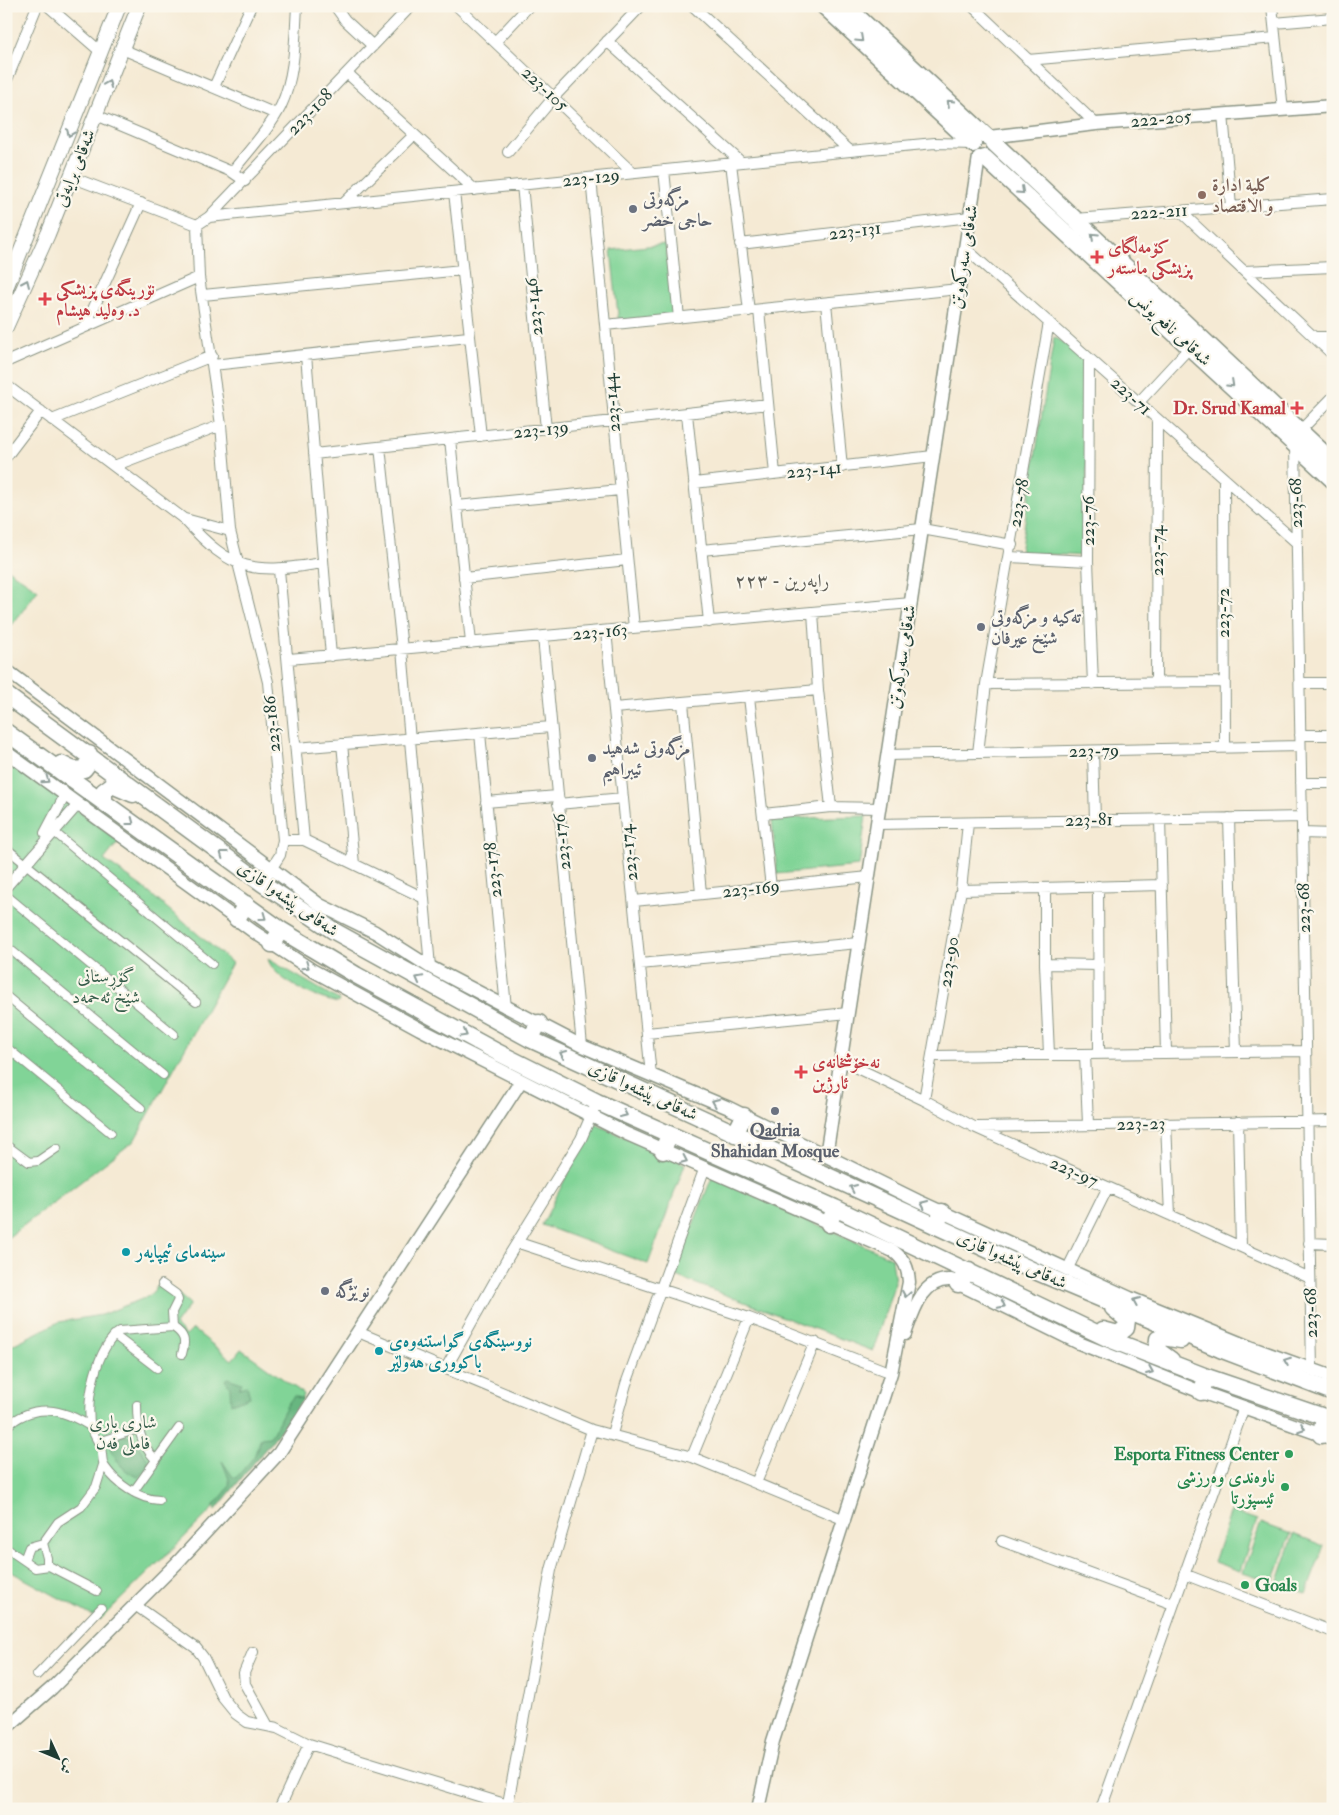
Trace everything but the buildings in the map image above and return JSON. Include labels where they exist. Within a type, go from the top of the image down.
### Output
[{"type":"main road","name":"شەقامی برایەتی","points":[[6,288],[102,53],[119,6]]},
{"type":"main road","name":"شەقامی برایەتی","points":[[6,328],[48,234],[139,6]]},
{"type":"main road","name":"شەقامی نافع یونس","points":[[824,6],[984,146],[1075,219],[1298,438],[1333,480]]},
{"type":"main road","name":"شەقامی نافع یونس","points":[[846,6],[984,146],[1191,346],[1298,438],[1333,462]]},
{"type":"main road","points":[[31,228],[48,234]]},
{"type":"main road","name":"شەقامی پێشەوا قازی","points":[[6,695],[166,811],[267,877],[368,952],[530,1039],[734,1134],[939,1219],[1083,1292],[1220,1349],[1333,1392]]},
{"type":"main road","name":"شەقامی پێشەوا قازی","points":[[6,732],[282,930],[493,1059],[594,1109],[669,1134],[835,1208],[969,1271],[1056,1315],[1201,1380],[1329,1418]]},
{"type":"main road","points":[[34,752],[73,770],[80,771],[87,765],[88,754]]},
{"type":"main road","points":[[104,802],[104,790],[112,785],[166,811]]},
{"type":"main road","points":[[237,919],[246,904]]},
{"type":"main road","points":[[272,944],[282,930]]},
{"type":"main road","points":[[530,1039],[539,1023]]},
{"type":"main road","points":[[734,1134],[744,1116]]},
{"type":"main road","points":[[663,1151],[669,1134]]},
{"type":"main road","points":[[828,1224],[835,1208]]},
{"type":"main road","points":[[958,1284],[969,1271]]},
{"type":"main road","points":[[1056,1315],[1114,1333],[1124,1331],[1128,1323],[1123,1316],[1083,1292]]},
{"type":"main road","points":[[1201,1380],[1159,1353],[1156,1345],[1158,1339],[1171,1337],[1220,1349]]},
{"type":"main road","points":[[1327,1437],[1329,1418]]},
{"type":"street","points":[[6,82],[10,63],[37,6]]},
{"type":"street","points":[[48,6],[102,53]]},
{"type":"street","points":[[214,87],[251,6]]},
{"type":"street","points":[[232,172],[276,114],[290,76],[297,6]]},
{"type":"street","points":[[335,6],[345,20],[373,46]]},
{"type":"street","name":"223-108","points":[[209,217],[411,6]]},
{"type":"street","name":"223-105","points":[[457,6],[633,173]]},
{"type":"street","points":[[495,42],[530,6]]},
{"type":"street","points":[[508,152],[554,97],[641,6]]},
{"type":"street","points":[[693,6],[850,151]]},
{"type":"street","points":[[972,6],[1096,124]]},
{"type":"street","points":[[1272,6],[1283,110]]},
{"type":"street","points":[[1274,23],[1333,18]]},
{"type":"street","points":[[1028,60],[1275,38]]},
{"type":"street","points":[[607,42],[736,163],[740,244],[754,310],[768,404],[775,474]]},
{"type":"street","points":[[122,49],[276,114]]},
{"type":"street","points":[[347,72],[475,190]]},
{"type":"street","name":"222-205","points":[[984,146],[1096,124],[1333,106]]},
{"type":"street","points":[[1223,114],[1231,207]]},
{"type":"street","points":[[96,115],[232,172],[244,180]]},
{"type":"street","points":[[344,203],[414,135]]},
{"type":"street","name":"223-129","points":[[209,217],[934,143],[984,146]]},
{"type":"street","name":"شەقامی سەرکەوتن","points":[[826,1156],[965,248],[984,146]]},
{"type":"street","points":[[664,170],[679,318]]},
{"type":"street","points":[[71,177],[197,225],[209,217]]},
{"type":"street","name":"223-144","points":[[590,178],[634,628]]},
{"type":"street","name":"223-146","points":[[522,185],[546,429]]},
{"type":"street","points":[[454,192],[468,337],[481,436]]},
{"type":"street","name":"222-211","points":[[1075,219],[1333,199]]},
{"type":"street","points":[[85,327],[141,203]]},
{"type":"street","points":[[1180,211],[1333,355]]},
{"type":"street","name":"223-131","points":[[740,244],[970,217]]},
{"type":"street","name":"223-186","points":[[197,225],[199,277],[221,424],[230,531],[268,682],[283,840],[280,856],[267,877]]},
{"type":"street","name":"223-71","points":[[965,248],[1297,543]]},
{"type":"street","points":[[1244,271],[1333,267]]},
{"type":"street","points":[[203,295],[462,270]]},
{"type":"street","points":[[6,362],[199,277]]},
{"type":"street","points":[[605,325],[959,289]]},
{"type":"street","points":[[826,303],[842,467]]},
{"type":"street","name":"223-78","points":[[978,753],[986,684],[1010,557],[1049,322]]},
{"type":"street","points":[[52,420],[212,361],[306,355],[468,337]]},
{"type":"street","points":[[1314,338],[1333,337]]},
{"type":"street","points":[[1139,402],[1191,346]]},
{"type":"street","points":[[306,355],[331,656]]},
{"type":"street","name":"223-76","points":[[1090,358],[1088,561],[1093,684]]},
{"type":"street","points":[[6,385],[184,519],[208,545],[237,564],[279,570],[323,564]]},
{"type":"street","points":[[1298,438],[1333,397]]},
{"type":"street","name":"223-139","points":[[314,454],[768,404]]},
{"type":"street","points":[[6,457],[41,411]]},
{"type":"street","points":[[687,414],[709,622]]},
{"type":"street","name":"223-74","points":[[1156,683],[1157,419]]},
{"type":"street","points":[[114,466],[221,424]]},
{"type":"street","name":"223-68","points":[[1298,438],[1297,543],[1312,1370]]},
{"type":"street","points":[[450,439],[471,643]]},
{"type":"street","points":[[380,447],[402,649],[430,967]]},
{"type":"street","name":"223-141","points":[[694,483],[933,456]]},
{"type":"street","name":"223-72","points":[[1224,478],[1223,682],[1225,747]]},
{"type":"street","points":[[457,506],[620,490]]},
{"type":"street","points":[[184,519],[230,531]]},
{"type":"street","points":[[701,550],[922,529],[1012,545]]},
{"type":"street","points":[[1010,557],[1088,561]]},
{"type":"street","points":[[464,578],[627,560]]},
{"type":"street","points":[[279,570],[289,659],[304,840]]},
{"type":"street","name":"223-163","points":[[289,659],[911,603]]},
{"type":"street","points":[[813,612],[818,690],[831,807]]},
{"type":"street","name":"223-174","points":[[606,631],[651,1075]]},
{"type":"street","name":"223-176","points":[[543,637],[582,1046]]},
{"type":"street","points":[[6,670],[267,877],[374,932],[430,967],[506,1008],[582,1046],[744,1116],[826,1156],[939,1219],[1067,1270],[1185,1321],[1333,1377]]},
{"type":"street","points":[[986,684],[1223,682]]},
{"type":"street","points":[[1300,683],[1333,683]]},
{"type":"street","points":[[614,708],[749,698],[818,690]]},
{"type":"street","points":[[749,698],[771,887]]},
{"type":"street","points":[[683,703],[702,894]]},
{"type":"street","points":[[296,748],[551,727]]},
{"type":"street","name":"223-178","points":[[480,732],[506,1008]]},
{"type":"street","points":[[1300,741],[1333,735]]},
{"type":"street","name":"223-79","points":[[887,755],[1225,747],[1300,741]]},
{"type":"street","points":[[342,744],[354,864]]},
{"type":"street","points":[[1093,751],[1095,820]]},
{"type":"street","points":[[6,752],[63,791],[272,944],[350,992],[493,1059],[521,1081],[594,1109],[663,1151],[894,1251],[907,1267],[909,1282],[892,1369]]},
{"type":"street","points":[[1301,783],[1333,783]]},
{"type":"street","points":[[26,863],[51,823],[63,799],[63,791]]},
{"type":"street","points":[[486,802],[623,798]]},
{"type":"street","points":[[6,887],[75,808],[85,807]]},
{"type":"street","points":[[762,814],[831,807],[879,808]]},
{"type":"street","name":"223-81","points":[[877,824],[1302,817]]},
{"type":"street","points":[[1229,818],[1236,1052]]},
{"type":"street","points":[[1160,819],[1166,1053]]},
{"type":"street","name":"223-90","points":[[924,1100],[961,890],[968,823]]},
{"type":"street","points":[[53,831],[212,964]]},
{"type":"street","points":[[1302,833],[1333,834]]},
{"type":"street","points":[[283,840],[304,840],[424,898]]},
{"type":"street","points":[[6,848],[196,1002]]},
{"type":"street","name":"223-169","points":[[634,902],[869,877]]},
{"type":"street","points":[[961,890],[1162,885]]},
{"type":"street","points":[[1098,886],[1099,1054]]},
{"type":"street","points":[[1045,888],[1045,964],[1049,1054]]},
{"type":"street","points":[[6,895],[174,1034]]},
{"type":"street","points":[[640,964],[858,943]]},
{"type":"street","points":[[6,946],[163,1075]]},
{"type":"street","points":[[1045,964],[1099,965]]},
{"type":"street","points":[[6,996],[141,1108]]},
{"type":"street","points":[[647,1033],[848,1013]]},
{"type":"street","points":[[6,1047],[112,1132]]},
{"type":"street","points":[[933,1056],[1306,1051]]},
{"type":"street","points":[[1084,1054],[1088,1124]]},
{"type":"street","name":"223-97","points":[[840,1060],[924,1100],[974,1127],[1310,1278]]},
{"type":"street","points":[[6,1728],[52,1688],[135,1605],[280,1453],[521,1081]]},
{"type":"street","points":[[446,1368],[581,1139],[594,1109]]},
{"type":"street","points":[[1238,1122],[1242,1247]]},
{"type":"street","name":"223-23","points":[[974,1127],[1333,1122]]},
{"type":"street","points":[[1166,1123],[1170,1215]]},
{"type":"street","points":[[6,1145],[29,1162],[38,1161],[57,1148]]},
{"type":"street","points":[[612,1434],[626,1384],[704,1170]]},
{"type":"street","points":[[1067,1270],[1108,1187]]},
{"type":"street","points":[[518,1243],[748,1318],[892,1369]]},
{"type":"street","points":[[1310,1243],[1333,1244]]},
{"type":"street","points":[[758,1809],[773,1741],[892,1369],[912,1316],[923,1294],[934,1284],[941,1280],[951,1280],[1057,1333],[1201,1380],[1244,1407],[1327,1437]]},
{"type":"street","points":[[162,1284],[176,1294],[178,1300],[172,1312],[172,1327]]},
{"type":"street","points":[[692,1457],[748,1318]]},
{"type":"street","points":[[159,1500],[146,1499],[133,1492],[117,1481],[103,1465],[98,1442],[91,1427],[90,1398],[104,1348],[114,1335],[120,1331],[172,1327],[183,1336],[186,1342],[182,1354]]},
{"type":"street","points":[[358,1332],[592,1430],[692,1457],[845,1520]]},
{"type":"street","points":[[114,1335],[157,1368]]},
{"type":"street","points":[[756,1483],[815,1342]]},
{"type":"street","points":[[137,1405],[138,1429],[145,1448],[155,1459]]},
{"type":"street","points":[[1101,1809],[1244,1407]]},
{"type":"street","points":[[6,1427],[20,1415],[51,1410],[69,1414],[91,1427]]},
{"type":"street","points":[[133,1492],[179,1428]]},
{"type":"street","points":[[98,1442],[138,1429]]},
{"type":"street","points":[[508,1807],[552,1570],[592,1430]]},
{"type":"street","points":[[24,1560],[29,1548],[43,1543],[58,1522],[81,1507],[96,1487],[103,1465]]},
{"type":"street","points":[[1002,1542],[1173,1604]]},
{"type":"street","points":[[43,1543],[48,1558],[47,1566]]},
{"type":"street","points":[[6,1548],[35,1568],[47,1566],[97,1591]]},
{"type":"street","points":[[1184,1574],[1333,1632]]},
{"type":"street","points":[[135,1605],[196,1648],[223,1698],[236,1714],[247,1722],[268,1726],[309,1744],[508,1807],[530,1809]]},
{"type":"street","points":[[37,1675],[101,1608]]},
{"type":"street","points":[[253,1652],[244,1672],[245,1684],[268,1726]]},
{"type":"street","points":[[279,1809],[309,1744]]},
{"type":"green space","points":[[666,244],[674,318],[619,324],[611,250]]},
{"type":"green space","points":[[1054,337],[1088,356],[1086,556],[1020,553]]},
{"type":"green space","points":[[6,568],[38,590],[12,625],[6,621]]},
{"type":"green space","name":"گۆڕستانی شێخ ئەحمەد","points":[[6,757],[119,841],[104,860],[141,886],[232,963],[134,1141],[6,1239]]},
{"type":"green space","points":[[866,816],[859,866],[777,874],[772,819]]},
{"type":"green space","points":[[268,959],[339,1000],[338,1003],[319,998],[288,982],[272,967]]},
{"type":"green space","points":[[593,1123],[685,1164],[648,1264],[542,1225]]},
{"type":"green space","points":[[712,1177],[892,1258],[895,1282],[873,1351],[673,1275]]},
{"type":"green space","name":"شاری یاری فاملی فەن","points":[[162,1281],[190,1304],[175,1325],[186,1336],[193,1329],[232,1360],[241,1349],[304,1394],[260,1456],[235,1485],[100,1620],[6,1569],[6,1348],[59,1322],[101,1315],[149,1296]]},
{"type":"green space","points":[[227,1378],[242,1383],[239,1388],[247,1386],[250,1397],[231,1404],[230,1387],[225,1380]]},
{"type":"green space","points":[[294,1396],[303,1399],[292,1416],[215,1511],[214,1505],[228,1488],[229,1484],[222,1461],[233,1477],[236,1478],[254,1457],[261,1438],[270,1437]]},
{"type":"green space","points":[[121,1435],[133,1438],[148,1460],[149,1466],[138,1477],[122,1467],[113,1453],[109,1441]]},
{"type":"green space","points":[[1231,1511],[1257,1520],[1240,1571],[1214,1562]]},
{"type":"green space","points":[[1261,1523],[1291,1534],[1273,1582],[1243,1572]]},
{"type":"green space","points":[[1294,1534],[1324,1546],[1306,1594],[1277,1584]]},
{"type":"place","name":"كلية ادارة و الاقتصاد","points":[[1202,195]]},
{"type":"place","name":"مزگه‌وتی حاجی خضر","points":[[633,209]]},
{"type":"place","name":"کۆمەڵگای پزیشکی ماستەر","points":[[1097,257]]},
{"type":"place","name":"نۆرینگەی پزیشکی د. وەلید هیشام","points":[[45,299]]},
{"type":"place","name":"Dr. Srud Kamal","points":[[1297,408]]},
{"type":"place","name":"تەکیە و مزگەوتی شێخ عیرفان","points":[[981,627]]},
{"type":"place","name":"مزگەوتی شەهید ئیبراهیم","points":[[592,758]]},
{"type":"place","name":"نەخۆشخانەی ئارژین","points":[[801,1072]]},
{"type":"place","name":"Qadria Shahidan Mosque","points":[[775,1111]]},
{"type":"place","name":"سینەمای ئیمپایەر","points":[[126,1252]]},
{"type":"place","name":"نوێژگە","points":[[325,1291]]},
{"type":"place","name":"نووسینگەی گواستنەوەی باکووری هەولێر","points":[[379,1351]]},
{"type":"place","name":"Esporta Fitness Center","points":[[1289,1454]]},
{"type":"place","name":"ناوەندی وەرزشی ئیسپۆرتا","points":[[1285,1487]]},
{"type":"place","name":"Goals","points":[[1245,1585]]},
{"type":"district","name":"راپەرین - ٢٢٣","points":[[782,581]]}]
